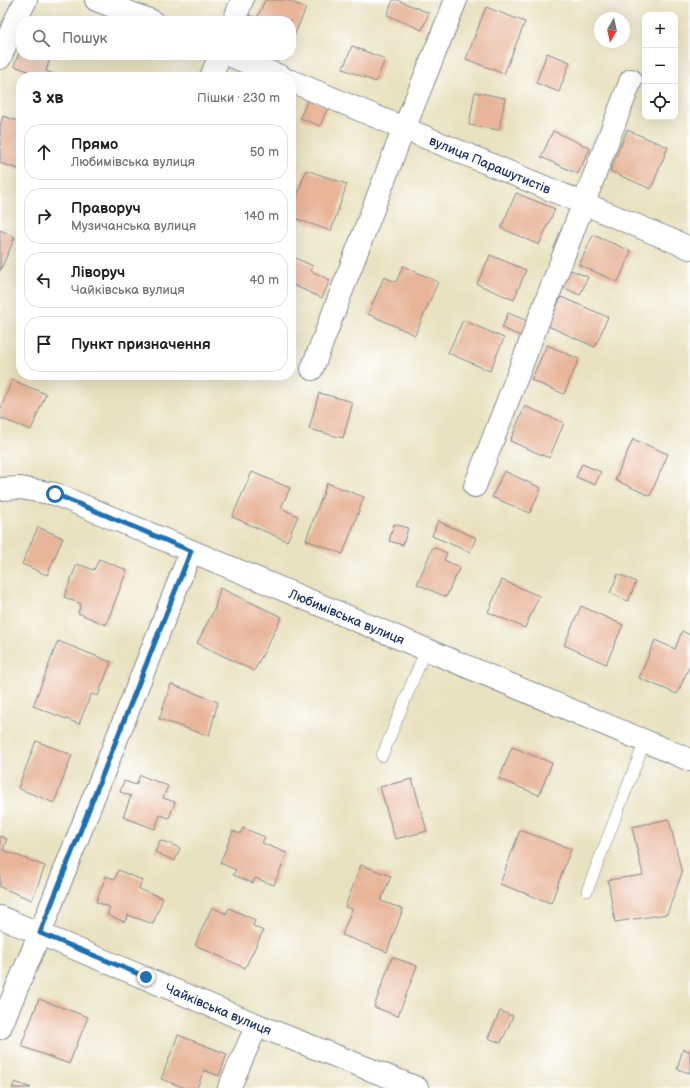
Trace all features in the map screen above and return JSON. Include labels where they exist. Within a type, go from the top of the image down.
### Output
[{"type":"street","points":[[96,0],[139,16]]},
{"type":"street","points":[[236,16],[242,0]]},
{"type":"street","points":[[312,369],[404,128],[456,0]]},
{"type":"street","points":[[0,58],[14,10]]},
{"type":"street","points":[[213,72],[218,60]]},
{"type":"street","points":[[241,60],[270,72]]},
{"type":"street","points":[[475,486],[631,80]]},
{"type":"street","name":"вулиця Парашутистів","points":[[296,83],[690,248]]},
{"type":"street","name":"Любимівська вулиця","points":[[0,489],[20,488],[55,494],[690,760]]},
{"type":"street","points":[[0,1028],[40,933],[191,551]]},
{"type":"street","name":"Чайківська вулиця","points":[[0,917],[257,1025],[417,1088]]},
{"type":"street","points":[[229,1088],[257,1025]]},
{"type":"lane","points":[[382,756],[426,649]]},
{"type":"lane","points":[[587,891],[645,741]]},
{"type":"building","points":[[265,0],[287,0],[306,8],[296,31],[296,16],[258,16]]},
{"type":"building","points":[[393,0],[397,0],[429,13],[422,30],[387,15]]},
{"type":"building","points":[[486,7],[525,22],[504,74],[466,59]]},
{"type":"building","points":[[352,46],[385,59],[376,82],[343,69]]},
{"type":"building","points":[[547,53],[570,62],[559,92],[536,83]]},
{"type":"building","points":[[16,60],[50,60],[46,71],[48,72],[28,72],[14,66]]},
{"type":"building","points":[[475,92],[505,98],[499,130],[469,125]]},
{"type":"building","points":[[308,99],[328,107],[320,126],[300,118]]},
{"type":"building","points":[[3,116],[16,120],[16,168],[0,163],[0,126]]},
{"type":"building","points":[[627,130],[668,147],[651,189],[610,171]]},
{"type":"building","points":[[553,131],[590,148],[578,174],[541,157]]},
{"type":"building","points":[[306,170],[347,184],[331,231],[296,219],[296,199]]},
{"type":"building","points":[[516,193],[555,209],[539,245],[501,228]]},
{"type":"building","points":[[0,230],[15,237],[0,271]]},
{"type":"building","points":[[593,235],[631,251],[618,282],[579,265]]},
{"type":"building","points":[[490,255],[526,270],[514,300],[477,284]]},
{"type":"building","points":[[296,258],[313,266],[311,271],[330,280],[322,298],[296,286]]},
{"type":"building","points":[[403,266],[438,282],[415,335],[368,314],[384,277],[396,282]]},
{"type":"building","points":[[568,269],[588,277],[580,295],[560,286]]},
{"type":"building","points":[[561,297],[608,317],[595,347],[548,326]]},
{"type":"building","points":[[508,313],[527,321],[520,336],[502,328]]},
{"type":"building","points":[[463,320],[504,338],[490,371],[448,353]]},
{"type":"building","points":[[547,345],[579,359],[564,394],[531,380]]},
{"type":"building","points":[[12,380],[46,394],[31,430],[0,418],[0,410]]},
{"type":"building","points":[[319,393],[353,402],[343,438],[309,429]]},
{"type":"building","points":[[525,406],[564,423],[549,458],[510,441]]},
{"type":"building","points":[[633,439],[668,454],[650,496],[615,480]]},
{"type":"building","points":[[582,464],[601,472],[595,485],[576,477]]},
{"type":"building","points":[[504,471],[541,488],[530,513],[492,497]]},
{"type":"building","points":[[252,472],[290,488],[281,508],[298,516],[287,541],[232,517]]},
{"type":"building","points":[[327,483],[364,497],[343,554],[306,540]]},
{"type":"building","points":[[438,521],[476,538],[470,552],[432,536]]},
{"type":"building","points":[[394,524],[408,528],[403,545],[389,541]]},
{"type":"building","points":[[38,527],[63,538],[47,575],[22,564]]},
{"type":"building","points":[[433,547],[447,553],[444,560],[460,567],[446,597],[417,584]]},
{"type":"building","points":[[99,559],[127,570],[106,625],[78,613],[81,604],[64,597],[77,564],[94,570]]},
{"type":"building","points":[[618,574],[636,582],[628,601],[610,593]]},
{"type":"building","points":[[502,580],[539,596],[525,628],[488,612]]},
{"type":"building","points":[[220,588],[282,617],[254,671],[197,643],[215,608]]},
{"type":"building","points":[[581,606],[623,625],[606,664],[564,645]]},
{"type":"building","points":[[682,631],[690,635],[690,665],[677,694],[639,678],[655,640],[675,649]]},
{"type":"building","points":[[58,641],[111,662],[98,696],[91,694],[79,724],[33,706]]},
{"type":"building","points":[[171,684],[218,702],[209,736],[159,719]]},
{"type":"building","points":[[36,741],[72,755],[54,803],[18,788]]},
{"type":"building","points":[[512,747],[552,763],[539,795],[499,779]]},
{"type":"building","points":[[140,775],[168,786],[163,798],[175,802],[169,818],[160,815],[155,829],[123,817],[131,796],[120,792],[124,781],[136,785]]},
{"type":"building","points":[[412,779],[427,831],[395,839],[380,787]]},
{"type":"building","points":[[669,819],[682,873],[667,914],[615,922],[608,880],[643,875],[632,827]]},
{"type":"building","points":[[243,828],[265,837],[262,843],[287,853],[274,885],[255,878],[253,883],[233,875],[236,870],[220,863],[233,831],[240,834]]},
{"type":"building","points":[[520,830],[571,849],[551,903],[500,884]]},
{"type":"building","points":[[0,836],[7,839],[3,850],[45,866],[32,900],[0,887]]},
{"type":"building","points":[[160,840],[180,848],[175,861],[155,852]]},
{"type":"building","points":[[361,865],[391,876],[381,901],[403,909],[387,952],[342,935],[352,909],[345,907]]},
{"type":"building","points":[[118,870],[142,880],[139,889],[163,898],[153,924],[128,915],[125,922],[107,915],[110,907],[96,902],[106,876],[115,879]]},
{"type":"building","points":[[212,907],[226,914],[229,908],[255,920],[253,926],[263,931],[245,968],[195,945]]},
{"type":"building","points":[[392,957],[417,966],[398,1016],[374,1007]]},
{"type":"building","points":[[39,999],[88,1017],[69,1064],[21,1046]]},
{"type":"building","points":[[500,1011],[513,1016],[501,1043],[488,1038]]},
{"type":"building","points":[[178,1035],[227,1054],[219,1076],[204,1070],[197,1088],[185,1088],[161,1079]]},
{"type":"building","points":[[683,1049],[690,1051],[690,1073],[677,1069]]},
{"type":"building","points":[[15,1082],[31,1088],[12,1088]]},
{"type":"route","points":[[55,494],[191,551],[40,933],[146,977]]}]
